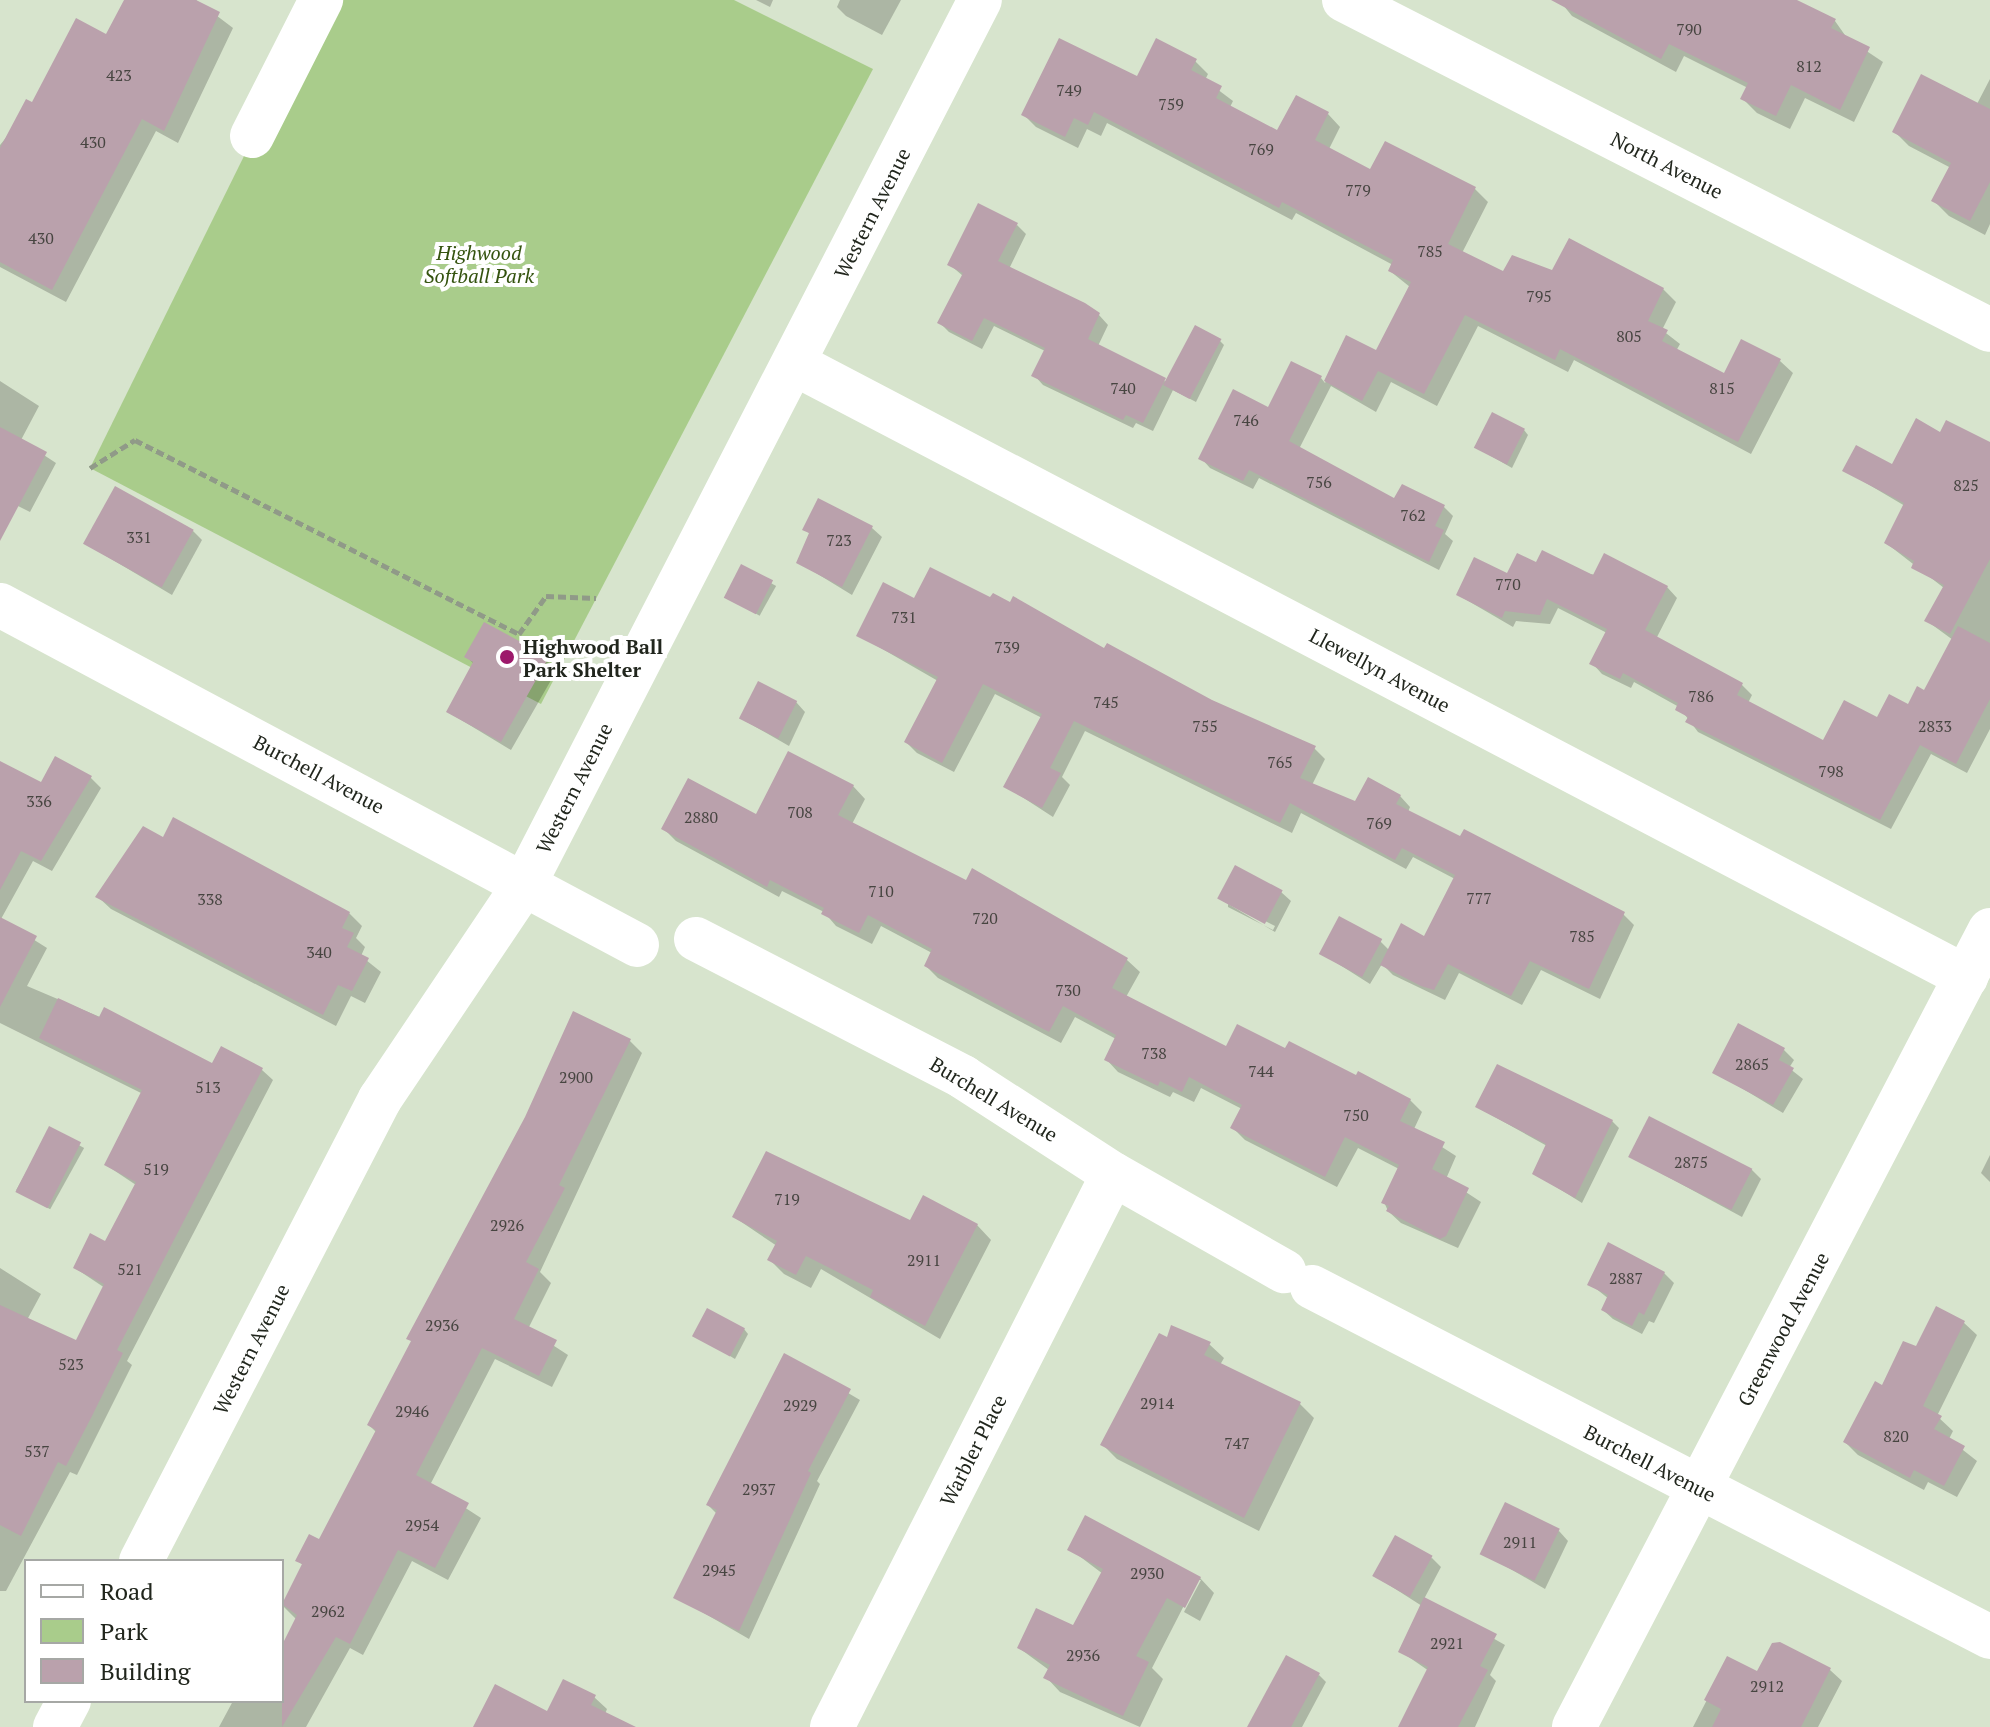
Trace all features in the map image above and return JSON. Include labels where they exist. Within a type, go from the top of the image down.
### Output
[{"type":"street","points":[[252,136],[321,0]]},
{"type":"street","name":"Western Avenue","points":[[142,1559],[380,1099],[525,883],[980,0]]},
{"type":"street","name":"North Avenue","points":[[1344,0],[1990,330]]},
{"type":"street","name":"Llewellyn Avenue","points":[[795,364],[1966,977]]},
{"type":"street","name":"Burchell Avenue","points":[[4,615],[525,883],[637,945]]},
{"type":"street","name":"Greenwood Avenue","points":[[1574,1727],[1990,930]]},
{"type":"street","name":"Burchell Avenue","points":[[696,939],[963,1077],[1113,1174],[1298,1279],[1990,1637]]},
{"type":"street","name":"Warbler Place","points":[[832,1727],[1113,1174]]},
{"type":"street","points":[[55,1727],[68,1703]]},
{"type":"path","points":[[90,468],[135,440],[344,550],[519,634],[546,596],[596,598]]},
{"type":"green space","name":"Highwood Softball Park","points":[[321,0],[734,0],[873,69],[541,704],[90,468]]},
{"type":"building","points":[[124,0],[196,0],[220,12],[164,131],[142,119],[52,290],[0,262],[0,148],[26,99],[32,102],[76,18],[106,34]]},
{"type":"building","points":[[1551,0],[1797,0],[1836,19],[1831,28],[1870,47],[1840,110],[1791,85],[1776,116],[1740,99],[1748,83],[1669,44],[1661,59]]},
{"type":"building","points":[[1059,38],[1137,76],[1156,38],[1197,59],[1191,70],[1222,86],[1216,98],[1277,130],[1296,95],[1329,112],[1315,140],[1370,169],[1385,141],[1476,187],[1448,244],[1503,271],[1512,255],[1552,270],[1569,238],[1664,288],[1648,321],[1668,330],[1662,341],[1724,373],[1741,339],[1781,359],[1738,442],[1560,349],[1555,360],[1465,315],[1424,394],[1378,371],[1362,401],[1324,381],[1346,335],[1376,350],[1411,282],[1388,271],[1393,260],[1282,202],[1279,208],[1094,112],[1088,125],[1074,118],[1065,137],[1021,115]]},
{"type":"building","points":[[1921,74],[1990,109],[1990,182],[1970,221],[1931,201],[1951,163],[1892,132]]},
{"type":"building","points":[[978,203],[1018,223],[998,261],[1100,313],[1088,339],[1166,378],[1143,423],[1126,415],[1123,420],[1031,376],[1045,348],[984,318],[972,341],[937,323],[963,273],[947,265]]},
{"type":"building","points":[[1195,325],[1221,339],[1190,399],[1163,385]]},
{"type":"building","points":[[1291,361],[1322,376],[1289,441],[1394,498],[1402,484],[1445,505],[1435,526],[1444,530],[1429,562],[1249,470],[1243,481],[1198,459],[1233,389],[1268,407]]},
{"type":"building","points":[[1492,412],[1525,429],[1507,464],[1474,448]]},
{"type":"building","points":[[1916,418],[1940,432],[1946,420],[1990,442],[1990,559],[1950,634],[1924,621],[1944,585],[1911,568],[1914,561],[1884,543],[1904,503],[1842,471],[1856,445],[1892,464]]},
{"type":"building","points":[[0,427],[47,452],[0,541]]},
{"type":"building","points":[[115,486],[194,530],[162,587],[83,544]]},
{"type":"building","points":[[818,498],[873,526],[842,587],[796,563],[809,533],[802,530]]},
{"type":"building","points":[[1542,550],[1593,575],[1604,553],[1668,586],[1645,630],[1743,683],[1737,695],[1823,740],[1844,700],[1877,717],[1889,694],[1908,704],[1917,686],[1924,690],[1958,626],[1990,643],[1990,699],[1956,764],[1920,745],[1880,820],[1685,722],[1688,717],[1675,710],[1678,703],[1623,673],[1620,679],[1589,664],[1607,629],[1547,599],[1540,615],[1505,611],[1502,618],[1456,595],[1474,557],[1507,573],[1517,553],[1536,562]]},
{"type":"building","points":[[741,564],[773,580],[756,614],[724,598]]},
{"type":"building","points":[[930,567],[990,597],[993,593],[1010,602],[1013,596],[1104,648],[1107,643],[1212,700],[1316,746],[1300,778],[1355,801],[1368,777],[1401,795],[1396,804],[1460,836],[1464,829],[1625,912],[1589,989],[1530,961],[1511,996],[1448,964],[1434,990],[1380,965],[1401,923],[1424,936],[1455,875],[1402,848],[1395,860],[1290,803],[1280,823],[1074,721],[1050,768],[1061,773],[1042,808],[1003,787],[1042,714],[983,684],[942,763],[904,742],[938,677],[856,636],[883,582],[914,598]]},
{"type":"building","points":[[484,622],[549,657],[501,742],[446,712],[473,662],[464,657]]},
{"type":"building","points":[[758,681],[797,701],[778,738],[739,718]]},
{"type":"building","points":[[788,751],[854,785],[838,815],[966,880],[972,868],[1128,958],[1112,988],[1226,1046],[1237,1024],[1285,1048],[1289,1041],[1356,1075],[1358,1071],[1411,1099],[1400,1121],[1445,1142],[1432,1169],[1469,1188],[1446,1236],[1440,1239],[1386,1211],[1389,1206],[1381,1203],[1399,1165],[1345,1137],[1325,1177],[1230,1128],[1242,1105],[1189,1077],[1182,1092],[1160,1081],[1158,1086],[1104,1060],[1116,1035],[1063,1006],[1049,1032],[924,966],[932,949],[868,915],[859,933],[821,914],[824,908],[770,880],[767,887],[661,829],[688,778],[756,814]]},
{"type":"building","points":[[55,756],[92,776],[41,861],[21,851],[0,890],[0,761],[41,782]]},
{"type":"building","points":[[173,817],[350,912],[342,928],[354,933],[347,947],[369,958],[352,991],[338,985],[323,1015],[95,897],[143,826],[163,837]]},
{"type":"building","points":[[1235,865],[1283,890],[1265,924],[1217,899]]},
{"type":"building","points":[[1339,916],[1382,939],[1362,977],[1319,954]]},
{"type":"building","points":[[0,917],[37,936],[0,1007]]},
{"type":"building","points":[[58,998],[99,1017],[104,1007],[212,1063],[221,1046],[263,1068],[117,1350],[123,1353],[92,1416],[66,1466],[58,1462],[21,1536],[0,1525],[0,1305],[76,1340],[104,1284],[73,1268],[90,1233],[105,1241],[136,1182],[104,1165],[142,1090],[39,1038]]},
{"type":"building","points":[[573,1011],[631,1039],[559,1185],[565,1188],[526,1262],[539,1269],[514,1319],[557,1340],[539,1376],[482,1348],[416,1475],[469,1503],[435,1568],[398,1550],[350,1644],[336,1637],[282,1727],[284,1641],[297,1615],[284,1605],[284,1600],[302,1564],[295,1561],[309,1534],[319,1539],[376,1430],[367,1425],[411,1341],[406,1339],[525,1117]]},
{"type":"building","points":[[1738,1023],[1785,1048],[1779,1060],[1794,1068],[1773,1105],[1712,1073]]},
{"type":"building","points":[[1497,1064],[1613,1120],[1575,1198],[1532,1174],[1546,1144],[1475,1107]]},
{"type":"building","points":[[1649,1116],[1752,1169],[1731,1210],[1628,1157]]},
{"type":"building","points":[[49,1126],[81,1142],[47,1208],[15,1192]]},
{"type":"building","points":[[766,1151],[910,1220],[923,1195],[978,1224],[925,1326],[870,1297],[873,1290],[806,1256],[796,1275],[767,1260],[777,1241],[732,1217]]},
{"type":"building","points":[[1608,1242],[1665,1272],[1644,1315],[1639,1312],[1632,1326],[1601,1310],[1608,1295],[1587,1285]]},
{"type":"building","points":[[1936,1306],[1965,1321],[1923,1406],[1942,1416],[1934,1429],[1965,1446],[1944,1486],[1914,1470],[1910,1478],[1843,1442],[1875,1381],[1882,1385],[1903,1341],[1916,1346]]},
{"type":"building","points":[[707,1308],[745,1328],[730,1356],[692,1336]]},
{"type":"building","points":[[1171,1325],[1211,1342],[1204,1355],[1301,1402],[1244,1518],[1100,1445],[1159,1333],[1167,1337]]},
{"type":"building","points":[[784,1353],[851,1389],[808,1471],[811,1473],[739,1631],[673,1598],[717,1510],[706,1505]]},
{"type":"building","points":[[1505,1502],[1560,1529],[1534,1581],[1480,1554]]},
{"type":"building","points":[[1085,1515],[1201,1577],[1185,1608],[1167,1598],[1136,1656],[1149,1662],[1123,1716],[1043,1678],[1050,1665],[1017,1648],[1036,1608],[1073,1625],[1103,1569],[1067,1550]]},
{"type":"building","points":[[1395,1535],[1433,1556],[1410,1597],[1372,1576]]},
{"type":"building","points":[[1424,1597],[1497,1634],[1480,1666],[1488,1670],[1458,1727],[1398,1727],[1428,1667],[1398,1652]]},
{"type":"building","points":[[1780,1642],[1831,1668],[1801,1727],[1712,1727],[1721,1709],[1704,1700],[1727,1656],[1757,1671],[1772,1643]]},
{"type":"building","points":[[1286,1655],[1320,1673],[1291,1727],[1247,1727]]},
{"type":"building","points":[[563,1679],[596,1695],[591,1705],[636,1727],[473,1727],[495,1684],[547,1711]]},
{"type":"place","name":"Highwood Ball Park Shelter","points":[[507,657]]}]
